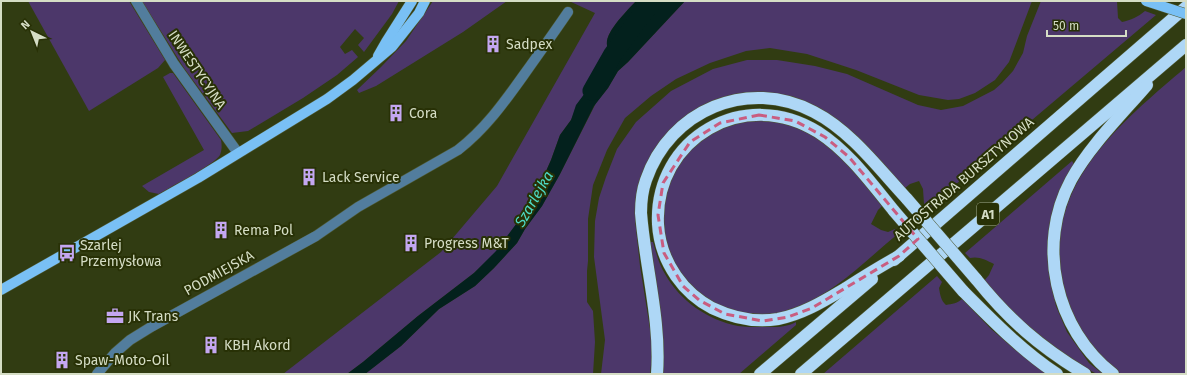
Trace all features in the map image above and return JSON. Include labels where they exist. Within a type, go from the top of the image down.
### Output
[{"type":"highway","name":"AUTOSTRADA BURSZTYNOWA","points":[[760,374],[899,256],[1186,7]]},
{"type":"highway","name":"A1","points":[[801,374],[1186,45]]},
{"type":"highway","points":[[1113,374],[1085,347],[1064,310],[1056,283],[1054,265],[1055,237],[1059,211],[1063,198],[1078,168],[1092,149],[1174,54]]},
{"type":"highway","points":[[657,374],[655,325],[641,218],[642,196],[645,181],[658,155],[670,137],[687,122],[697,115],[722,103],[748,98],[772,99],[800,105],[823,117],[840,129],[857,145],[907,199],[1000,307],[1024,331],[1056,356],[1085,374]]},
{"type":"highway","points":[[899,256],[804,311],[776,320],[763,321],[736,318],[699,300],[684,286],[672,271],[664,253],[660,236],[658,204],[663,183],[677,158],[690,142],[708,128],[720,123],[746,116],[769,114],[806,125],[835,144],[854,163],[963,291],[1014,341],[1057,374]]},
{"type":"main road","points":[[377,59],[412,1]]},
{"type":"main road","points":[[1,290],[146,208],[327,99],[353,80],[392,47],[419,12],[425,1]]},
{"type":"main road","points":[[1146,1],[1186,14]]},
{"type":"street","name":"INWESTYCYJNA","points":[[136,1],[174,64],[238,153]]},
{"type":"street","name":"PODMIEJSKA","points":[[97,374],[115,353],[130,340],[316,236],[358,207],[458,150],[472,139],[503,105],[568,12]]},
{"type":"highlighted area","points":[[759,115],[795,121],[825,137],[849,157],[918,239],[899,256],[812,308],[788,317],[763,321],[725,314],[699,300],[683,286],[664,253],[658,215],[663,183],[690,142],[720,123]]},
{"type":"shaded area","points":[[28,1],[129,1],[165,60],[158,68],[89,111]]},
{"type":"shaded area","points":[[142,1],[399,1],[392,14],[364,52],[358,45],[364,38],[355,29],[340,47],[345,54],[352,50],[358,57],[337,75],[303,98],[248,131],[232,133],[184,68]]},
{"type":"shaded area","points":[[433,1],[507,1],[463,32],[376,86],[359,93],[357,90],[406,41]]},
{"type":"shaded area","points":[[569,1],[636,1],[617,22],[609,34],[607,45],[613,63],[600,73],[592,86],[585,93],[571,120],[560,135],[543,182],[528,208],[496,252],[474,273],[418,316],[347,374],[283,374],[441,252],[497,186],[595,13]]},
{"type":"shaded area","points":[[685,1],[1032,1],[1009,62],[995,80],[975,93],[959,99],[948,100],[919,95],[856,70],[807,54],[770,48],[746,51],[710,63],[676,79],[651,96],[625,118],[607,150],[593,185],[588,219],[587,302],[593,311],[595,342],[593,374],[365,374],[401,346],[439,309],[475,286],[517,243],[525,229],[542,206],[596,103],[608,88],[618,71]]},
{"type":"shaded area","points":[[1041,1],[1117,1],[1118,18],[1122,22],[1134,18],[1145,11],[1156,15],[955,185],[928,210],[924,204],[923,189],[919,181],[910,184],[905,188],[862,141],[836,119],[820,108],[787,96],[757,92],[734,95],[674,127],[658,144],[648,162],[636,200],[635,219],[640,266],[651,335],[652,356],[650,374],[601,374],[605,340],[594,257],[595,221],[599,198],[617,149],[636,122],[671,91],[713,69],[747,60],[777,60],[815,66],[847,74],[918,105],[941,110],[963,106],[994,90],[1013,71],[1023,53],[1027,36]]},
{"type":"shaded area","points":[[1186,67],[1186,374],[1121,374],[1100,355],[1091,344],[1070,308],[1062,281],[1059,246],[1064,214],[1076,185],[1093,158],[1114,133],[1137,110]]},
{"type":"shaded area","points":[[173,73],[221,140],[222,146],[220,155],[216,159],[191,176],[159,194],[149,192],[142,186],[204,150],[163,77]]},
{"type":"shaded area","points":[[747,121],[772,121],[786,124],[802,130],[829,147],[862,181],[882,206],[878,210],[871,224],[881,230],[888,232],[895,229],[899,233],[837,285],[809,302],[786,312],[769,314],[744,313],[718,305],[707,299],[697,292],[684,279],[670,253],[666,236],[664,219],[665,201],[677,168],[687,153],[700,141],[711,134],[728,126]]},
{"type":"shaded area","points":[[1072,161],[1074,164],[1048,240],[1049,275],[1056,306],[1067,332],[1089,363],[1103,374],[1097,374],[1075,362],[1054,348],[1024,324],[984,281],[989,275],[994,264],[979,258],[970,258],[965,253]]},
{"type":"shaded area","points":[[650,242],[653,242],[661,266],[671,284],[687,301],[706,314],[727,323],[741,326],[779,327],[796,322],[796,325],[739,374],[662,374],[657,294]]},
{"type":"shaded area","points":[[937,276],[942,282],[939,290],[946,305],[953,304],[962,299],[991,329],[1018,352],[1048,374],[823,374]]},
{"type":"water","points":[[636,1],[685,1],[618,71],[608,88],[594,106],[560,174],[542,206],[525,229],[517,243],[475,286],[439,309],[401,346],[365,374],[347,374],[418,316],[474,273],[496,251],[528,208],[543,182],[560,135],[571,120],[576,105],[592,86],[600,73],[613,63],[607,45],[609,34],[617,22]]},
{"type":"waterway","name":"Szarlejka","points":[[592,91],[613,54],[653,1]]},
{"type":"place","name":"Sadpex","points":[[493,44]]},
{"type":"place","name":"Cora","points":[[396,113]]},
{"type":"place","name":"Lack Service","points":[[309,177]]},
{"type":"place","name":"Rema Pol","points":[[221,230]]},
{"type":"place","name":"Progress M&T","points":[[411,243]]},
{"type":"place","name":"Szarlej Przemysłowa","points":[[67,253]]},
{"type":"place","name":"JK Trans","points":[[115,316]]},
{"type":"place","name":"KBH Akord","points":[[211,345]]},
{"type":"place","name":"Spaw-Moto-Oil","points":[[62,360]]}]
